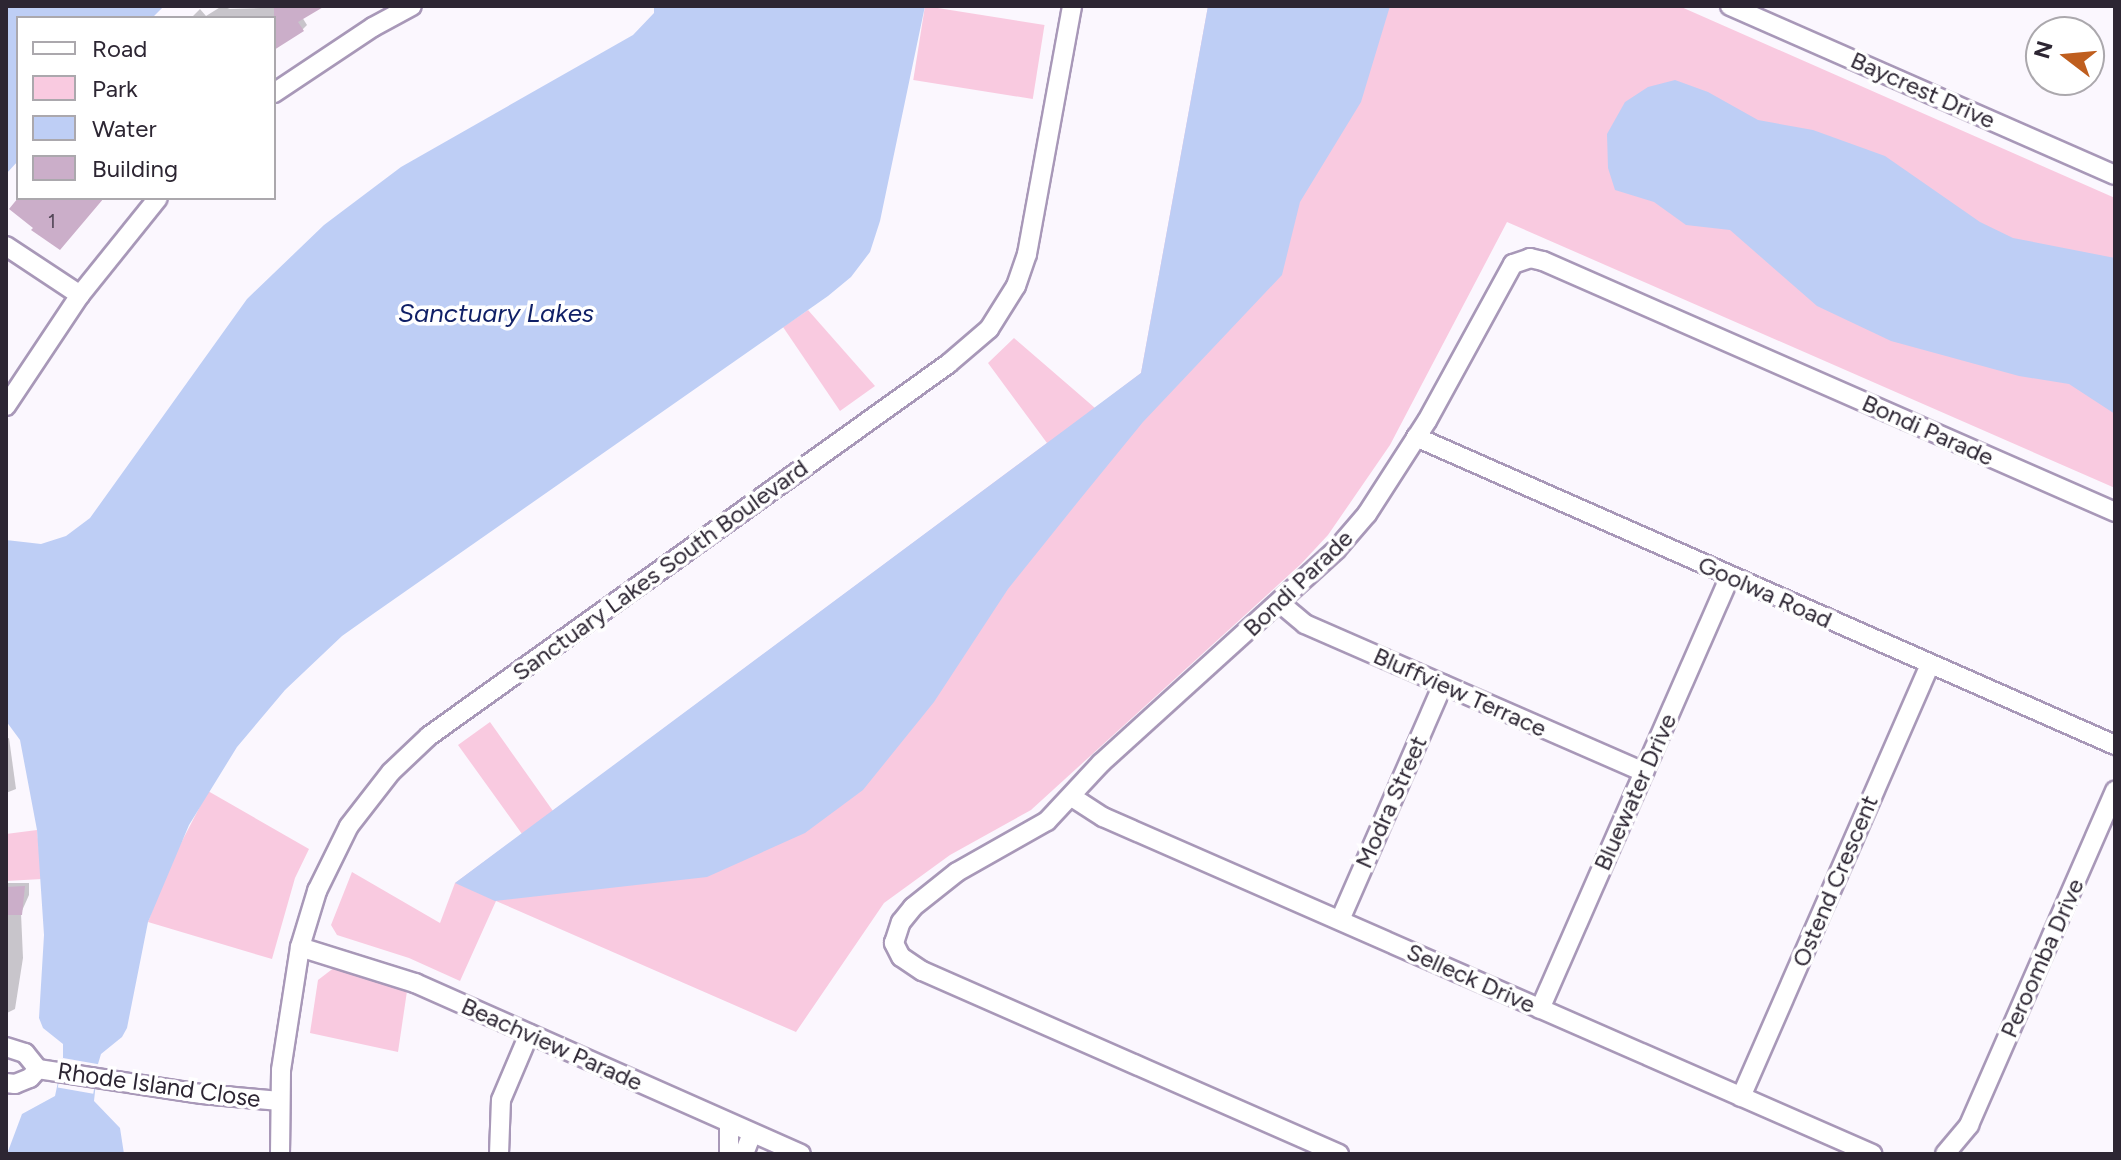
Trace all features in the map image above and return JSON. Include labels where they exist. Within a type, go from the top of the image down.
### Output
[{"type":"street","points":[[276,92],[373,27],[412,6]]},
{"type":"street","name":"Sanctuary Lakes South Boulevard","points":[[280,1154],[280,1101],[289,1006],[300,947],[317,891],[337,848],[374,791],[407,755],[451,720],[948,364],[999,317],[1016,286],[1027,254],[1072,6]]},
{"type":"street","name":"Baycrest Drive","points":[[1730,6],[2115,175]]},
{"type":"street","points":[[6,406],[80,295],[156,200]]},
{"type":"street","points":[[6,246],[80,295]]},
{"type":"street","name":"Bondi Parade","points":[[1339,1154],[936,978],[901,957],[894,943],[901,922],[913,907],[957,872],[1047,821],[1101,763],[1281,604],[1336,550],[1367,514],[1416,437],[1509,268],[1517,260],[1530,258],[2115,512]]},
{"type":"street","name":"Goolwa Road","points":[[1416,437],[2115,745]]},
{"type":"street","name":"Bluewater Drive","points":[[1540,1009],[1730,576]]},
{"type":"street","name":"Bluffview Terrace","points":[[1281,604],[1305,624],[1644,772]]},
{"type":"street","name":"Ostend Crescent","points":[[1741,1097],[1930,664]]},
{"type":"street","name":"Modra Street","points":[[1340,920],[1443,684]]},
{"type":"street","name":"Peroomba Drive","points":[[1965,1154],[1969,1125],[2115,791]]},
{"type":"street","name":"Selleck Drive","points":[[1072,797],[1103,817],[1872,1154]]},
{"type":"street","name":"Beachview Parade","points":[[300,947],[402,978],[801,1154]]},
{"type":"street","points":[[499,1154],[501,1100],[529,1034]]},
{"type":"street","name":"Rhode Island Close","points":[[6,1047],[25,1053],[38,1069],[280,1101]]},
{"type":"street","name":"Rhode Island Close","points":[[6,1083],[15,1084],[30,1078],[38,1069]]},
{"type":"street","points":[[729,1123],[729,1154]]},
{"type":"street","name":"Peroomba Drive","points":[[1945,1154],[1969,1125]]},
{"type":"street","points":[[744,1154],[752,1133]]},
{"type":"green space","points":[[925,6],[1045,25],[1033,99],[913,80]]},
{"type":"green space","points":[[1208,6],[1679,6],[2115,198],[2115,488],[1507,222],[1390,445],[1328,535],[1301,564],[1031,810],[950,855],[884,903],[796,1032],[496,901],[460,981],[409,958],[337,935],[331,925],[352,872],[440,923],[455,883],[522,834],[458,745],[490,722],[553,811],[1047,443],[988,363],[1014,338],[1095,408],[1141,373]]},
{"type":"green space","points":[[808,310],[875,386],[840,411],[783,327]]},
{"type":"green space","points":[[208,791],[309,849],[295,878],[272,959],[148,922],[168,868]]},
{"type":"green space","points":[[37,830],[42,879],[6,881],[6,834]]},
{"type":"green space","points":[[335,967],[407,991],[398,1052],[310,1033],[318,980]]},
{"type":"water","points":[[6,6],[164,6],[154,16],[16,16],[16,163],[6,174]]},
{"type":"water","name":"Sanctuary Lakes","points":[[654,6],[925,6],[880,221],[870,252],[851,277],[828,296],[342,636],[285,690],[237,747],[189,825],[148,922],[127,1028],[122,1037],[101,1054],[94,1101],[120,1128],[124,1154],[7,1154],[22,1114],[55,1096],[63,1044],[43,1028],[39,1018],[44,935],[37,830],[20,740],[6,721],[6,540],[41,544],[66,536],[90,518],[247,299],[324,225],[401,167],[633,35],[654,13]]},
{"type":"water","points":[[1208,6],[1390,6],[1361,102],[1300,202],[1282,275],[1143,422],[1081,498],[1008,589],[934,702],[863,790],[805,833],[707,877],[495,901],[455,883],[1141,373]]},
{"type":"water","points":[[1675,80],[1708,92],[1758,120],[1813,130],[1885,156],[1980,222],[2013,238],[2115,258],[2115,414],[2069,384],[2019,376],[1891,341],[1817,306],[1730,230],[1686,225],[1654,202],[1615,190],[1608,168],[1607,134],[1625,102],[1648,87]]},
{"type":"pier","points":[[63,1058],[98,1064],[93,1094],[58,1088]]},
{"type":"building","points":[[274,6],[325,6],[298,22],[304,31],[276,49]]},
{"type":"building","points":[[16,200],[102,200],[60,250],[31,230],[33,228],[9,209]]},
{"type":"building","points":[[25,886],[22,915],[6,915],[6,887]]}]
